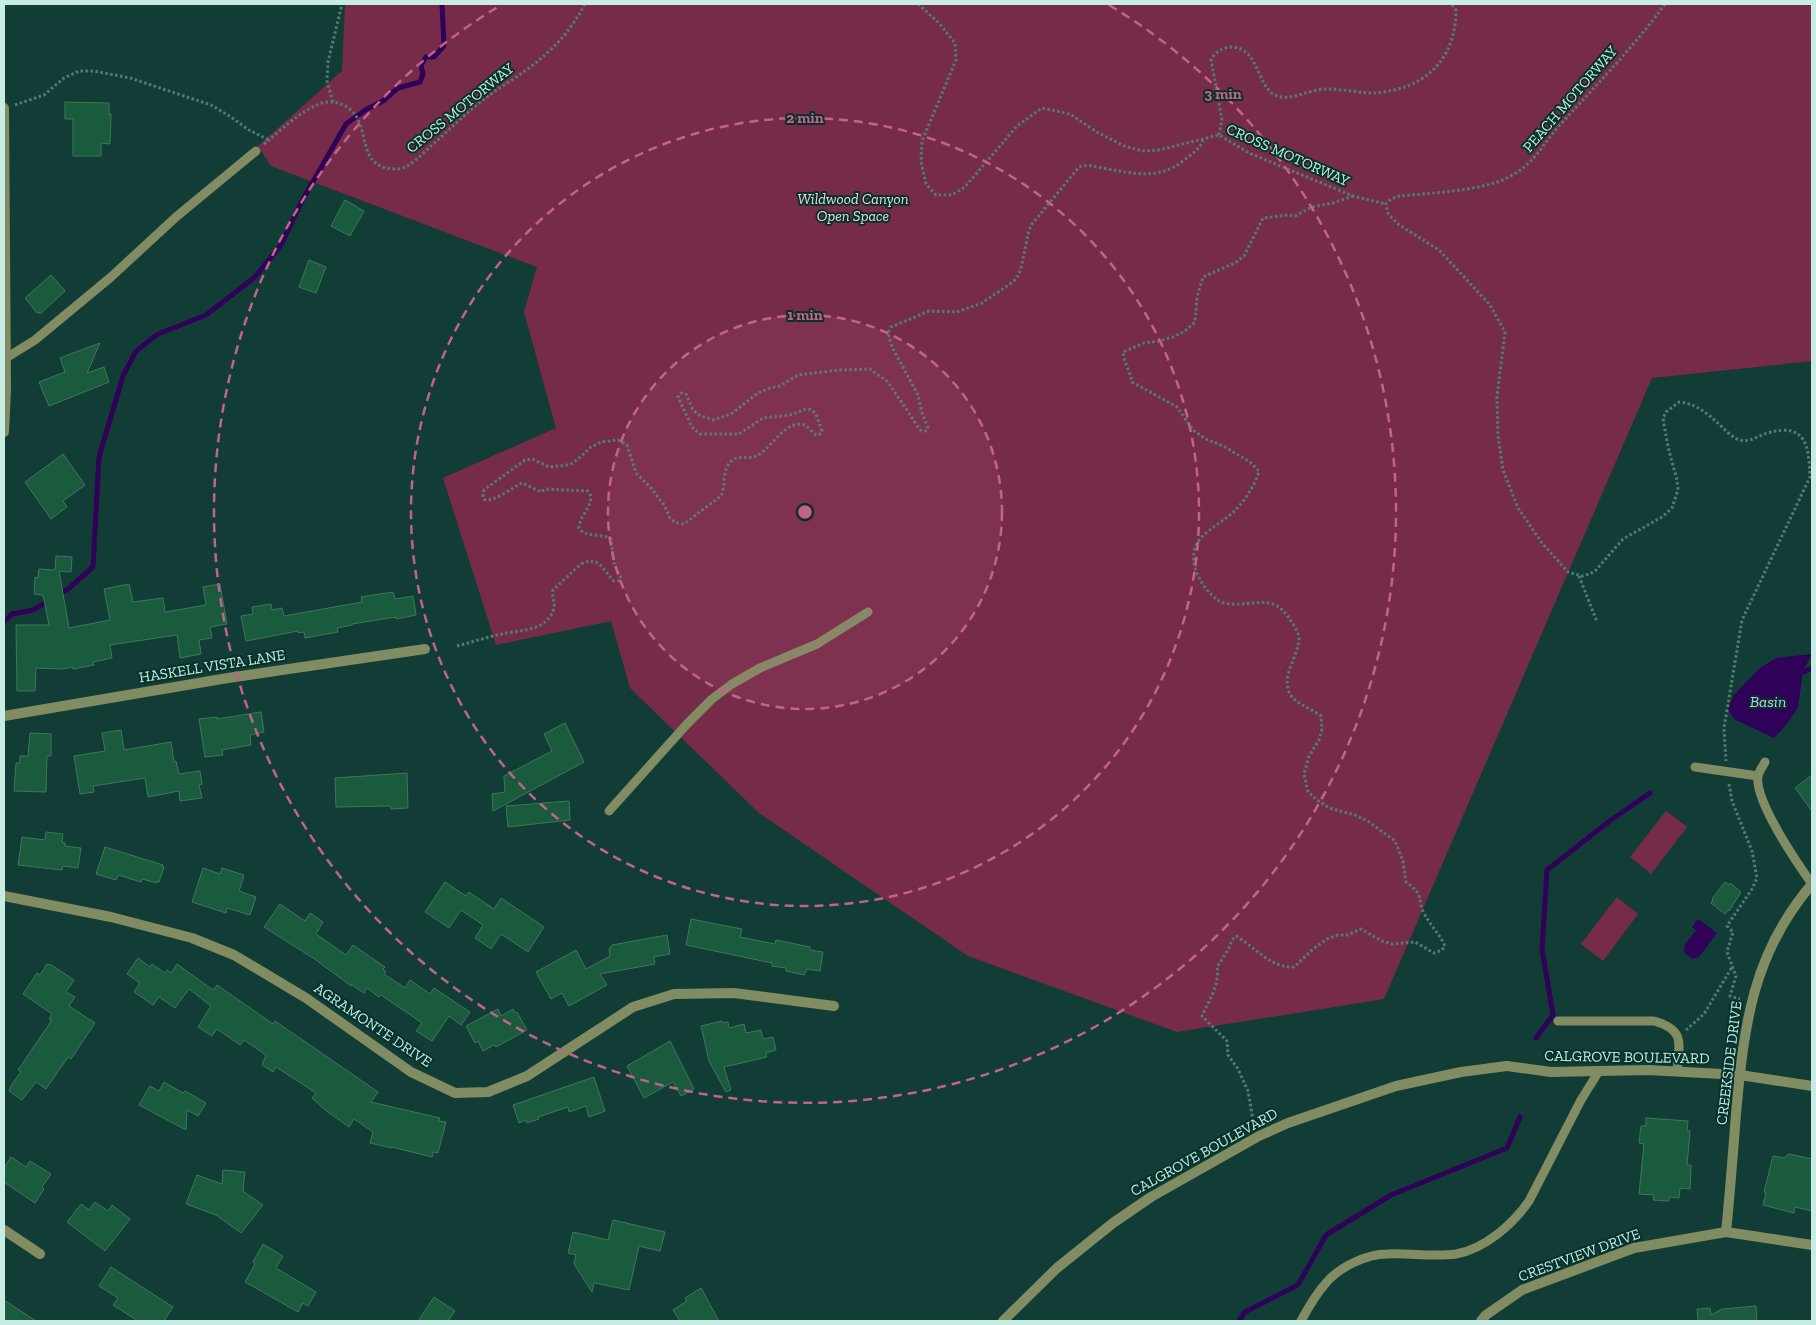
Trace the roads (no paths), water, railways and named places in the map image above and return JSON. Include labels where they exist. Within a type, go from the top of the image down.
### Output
[{"type":"street","points":[[4,108],[6,358],[4,432]]},
{"type":"street","name":"HASKELL VISTA LANE","points":[[4,716],[218,680],[425,649]]},
{"type":"street","name":"CREEKSIDE DRIVE","points":[[1726,1232],[1740,1075],[1751,1001],[1760,972],[1778,933],[1792,909],[1812,884]]},
{"type":"street","name":"AGRAMONTE DRIVE","points":[[4,896],[111,917],[183,936],[234,955],[306,998],[412,1072],[455,1093],[488,1092],[527,1076],[633,1008],[674,994],[734,993],[834,1006]]},
{"type":"street","name":"CALGROVE BOULEVARD","points":[[1003,1321],[1057,1268],[1113,1222],[1150,1197],[1288,1122],[1396,1086],[1461,1072],[1506,1066],[1551,1072],[1648,1070],[1740,1075],[1812,1086]]},
{"type":"street","points":[[4,1230],[40,1254]]},
{"type":"street","name":"CRESTVIEW DRIVE","points":[[1481,1321],[1486,1315],[1522,1290],[1634,1248],[1726,1232],[1812,1245]]},
{"type":"lane","points":[[6,358],[35,340],[111,277],[176,217],[256,151]]},
{"type":"lane","points":[[609,811],[687,724],[732,684],[760,668],[817,644],[868,612]]},
{"type":"lane","points":[[1765,762],[1758,776],[1760,794],[1767,812],[1797,864],[1812,884]]},
{"type":"lane","points":[[1694,767],[1758,776]]},
{"type":"lane","points":[[1558,1021],[1654,1021],[1666,1025],[1675,1032],[1679,1039],[1677,1071]]},
{"type":"lane","points":[[1300,1321],[1327,1282],[1351,1264],[1384,1254],[1458,1254],[1487,1242],[1506,1228],[1529,1201],[1581,1100],[1599,1071]]},
{"type":"water","name":"Basin","points":[[1812,654],[1803,671],[1798,707],[1787,724],[1774,738],[1734,719],[1728,709],[1734,695],[1760,668],[1776,658]]},
{"type":"water","points":[[1698,919],[1717,933],[1699,957],[1693,959],[1684,953],[1684,946],[1696,930],[1692,927]]},
{"type":"waterway","points":[[57,595],[68,589],[93,567],[99,457],[123,376],[136,351],[158,334],[206,315],[255,277],[281,245],[303,199],[346,124],[367,109],[383,101],[398,88],[420,82],[423,74],[421,65],[426,57],[434,57],[444,46],[442,4]]},
{"type":"waterway","points":[[4,622],[12,614],[33,610],[50,600]]},
{"type":"waterway","points":[[1797,675],[1812,668]]},
{"type":"waterway","points":[[1536,1038],[1553,1015],[1542,949],[1547,870],[1611,820],[1650,793]]},
{"type":"waterway","points":[[1239,1321],[1245,1312],[1298,1285],[1326,1235],[1391,1195],[1507,1148],[1520,1117]]},
{"type":"park label","name":"Wildwood Canyon Open Space","points":[[853,208]]}]
